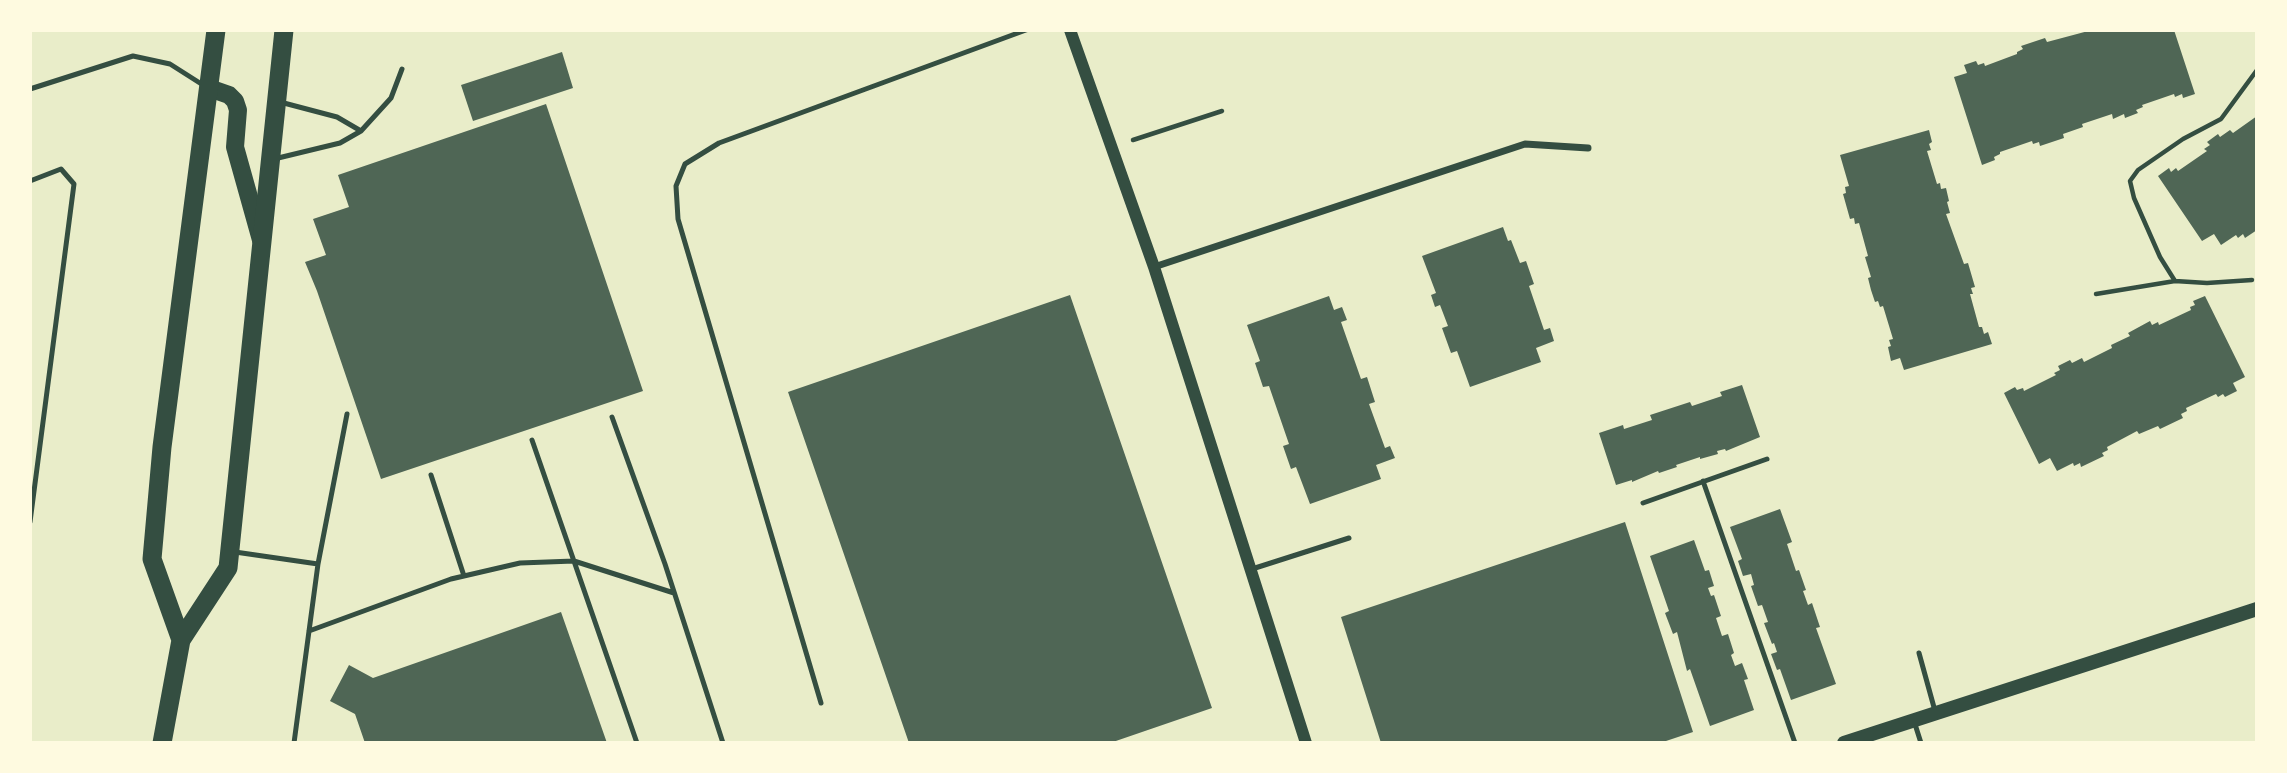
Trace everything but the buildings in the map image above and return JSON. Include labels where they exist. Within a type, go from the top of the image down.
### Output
[{"type":"highway","points":[[181,640],[152,559],[162,447],[216,30]]},
{"type":"highway","points":[[162,743],[181,640],[228,568],[284,30]]},
{"type":"main road","points":[[209,88],[229,95],[235,101],[238,110],[235,147],[261,240]]},
{"type":"main road","points":[[1844,743],[2257,609]]},
{"type":"street","points":[[1070,30],[1154,267],[1306,743]]},
{"type":"street","points":[[1154,267],[1525,144],[1588,148]]},
{"type":"lane","points":[[821,704],[678,219],[676,186],[685,164],[719,143],[1026,30]]},
{"type":"lane","points":[[30,89],[133,56],[170,64],[209,88]]},
{"type":"lane","points":[[271,160],[340,143],[361,131],[391,97],[402,69]]},
{"type":"lane","points":[[276,101],[337,117],[361,131]]},
{"type":"lane","points":[[30,181],[61,169],[74,184],[30,522]]},
{"type":"lane","points":[[296,741],[318,565],[348,414]]},
{"type":"lane","points":[[611,416],[674,593],[723,743]]},
{"type":"lane","points":[[532,440],[637,743]]},
{"type":"lane","points":[[1643,503],[1767,459]]},
{"type":"lane","points":[[431,475],[464,576]]},
{"type":"lane","points":[[1703,481],[1795,743]]},
{"type":"lane","points":[[1251,570],[1349,538]]},
{"type":"lane","points":[[229,551],[318,565]]},
{"type":"lane","points":[[309,631],[464,576],[520,563],[574,561],[674,593]]},
{"type":"lane","points":[[1919,653],[1936,714]]},
{"type":"lane","points":[[1914,721],[1921,743]]},
{"type":"path","points":[[2175,281],[2160,257],[2133,198],[2130,181],[2138,170],[2183,139],[2221,119],[2257,70]]},
{"type":"path","points":[[1111,147],[1222,111]]},
{"type":"path","points":[[2096,294],[2175,281],[2252,281]]}]
